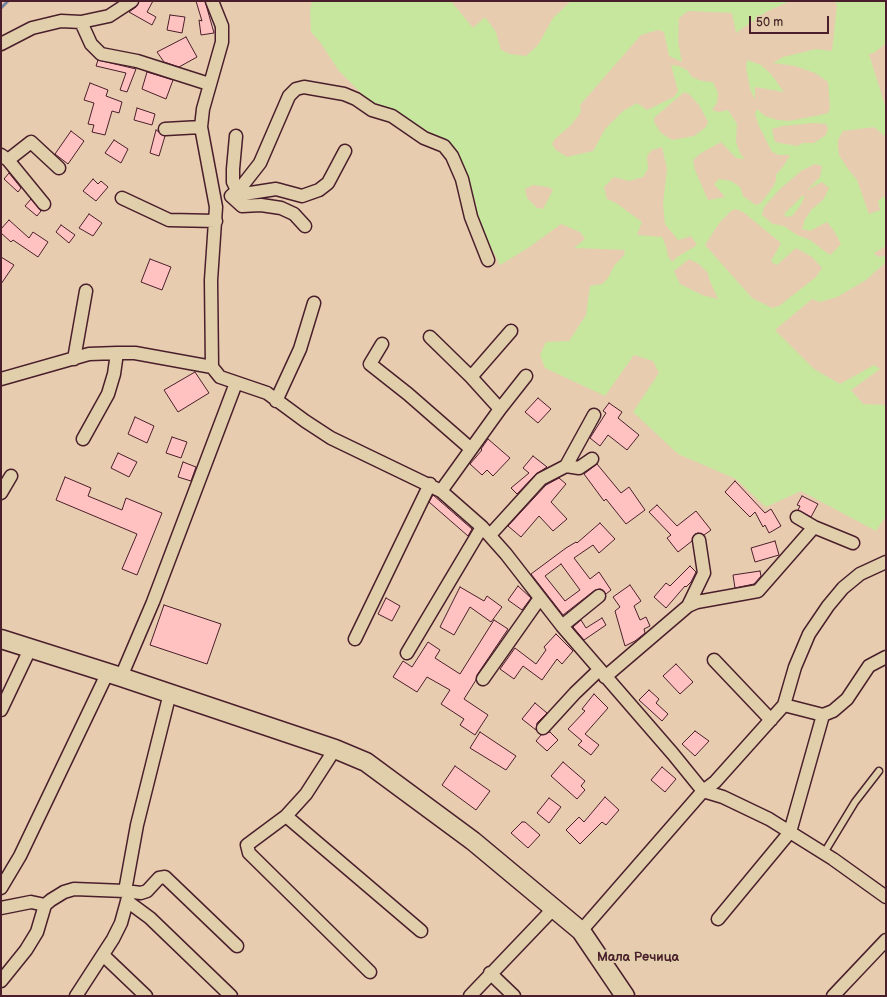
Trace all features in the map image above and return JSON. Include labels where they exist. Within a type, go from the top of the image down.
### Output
[{"type":"main road","points":[[1,639],[170,693],[336,749],[366,762],[473,841],[581,931],[625,996]]},
{"type":"street","points":[[1,44],[32,28],[61,21],[81,22],[109,16],[132,1]]},
{"type":"street","points":[[212,1],[222,26],[222,42],[209,84],[201,126],[216,197],[216,221],[211,280],[212,367],[220,377],[266,393],[331,438],[430,484],[441,491],[486,531],[522,573],[562,626],[602,674],[673,754],[703,791],[737,803],[790,832],[824,853],[886,897]]},
{"type":"street","points":[[81,22],[91,44],[101,54],[137,61],[209,84]]},
{"type":"street","points":[[234,193],[260,163],[289,96],[296,89],[304,87],[344,94],[356,99],[372,110],[392,116],[416,134],[444,146],[450,151],[462,179],[471,217],[488,260]]},
{"type":"street","points":[[165,129],[201,126]]},
{"type":"street","points":[[236,136],[233,182],[234,193],[242,206],[261,205],[281,208],[294,214],[305,226]]},
{"type":"street","points":[[44,204],[5,158],[31,142],[59,168]]},
{"type":"street","points":[[216,197],[234,193],[276,188],[302,196],[319,190],[328,183],[345,151]]},
{"type":"street","points":[[122,198],[169,220],[216,221]]},
{"type":"street","points":[[74,359],[86,291]]},
{"type":"street","points":[[276,401],[300,349],[305,327],[314,304]]},
{"type":"street","points":[[471,376],[511,331]]},
{"type":"street","points":[[430,337],[471,376],[500,409]]},
{"type":"street","points":[[382,344],[370,364],[408,394],[471,449]]},
{"type":"street","points":[[83,439],[108,394],[114,374],[117,353]]},
{"type":"street","points":[[1,379],[89,354],[135,353],[212,367]]},
{"type":"street","points":[[441,491],[500,409],[526,376]]},
{"type":"street","points":[[1,888],[20,856],[153,602],[236,383]]},
{"type":"street","points":[[407,653],[486,531],[541,479],[566,466],[594,415]]},
{"type":"street","points":[[566,466],[579,468],[592,459]]},
{"type":"street","points":[[1,493],[11,476]]},
{"type":"street","points":[[355,639],[430,484]]},
{"type":"street","points":[[796,517],[814,527],[853,543]]},
{"type":"street","points":[[543,728],[575,693],[602,674],[688,606],[697,602],[758,590],[814,527]]},
{"type":"street","points":[[688,606],[704,573],[699,540]]},
{"type":"street","points":[[581,931],[703,791],[714,782],[784,705],[795,667],[809,634],[828,606],[843,588],[860,574],[883,567]]},
{"type":"street","points":[[562,626],[599,596]]},
{"type":"street","points":[[483,679],[540,598]]},
{"type":"street","points":[[1,710],[30,649]]},
{"type":"street","points":[[784,705],[823,715],[833,711],[847,698],[869,666],[886,657]]},
{"type":"street","points":[[714,660],[771,720]]},
{"type":"street","points":[[76,996],[103,955],[121,923],[127,894],[137,825],[170,693]]},
{"type":"street","points":[[718,919],[790,832],[823,715]]},
{"type":"street","points":[[336,749],[306,794],[286,816],[247,845],[249,853],[370,972]]},
{"type":"street","points":[[286,816],[420,931]]},
{"type":"street","points":[[1,981],[26,950],[37,932],[45,906],[51,900],[64,892],[74,889],[127,894],[141,893],[147,891],[159,878],[165,877],[237,946]]},
{"type":"street","points":[[127,894],[231,996]]},
{"type":"street","points":[[1,908],[31,902],[45,906]]},
{"type":"street","points":[[470,996],[490,973],[554,908]]},
{"type":"street","points":[[833,996],[886,940]]},
{"type":"street","points":[[103,955],[146,996]]},
{"type":"street","points":[[490,973],[514,996]]},
{"type":"lane","points":[[824,853],[855,802],[879,771]]},
{"type":"green space","points":[[312,1],[451,1],[473,28],[485,17],[496,32],[501,50],[510,54],[526,56],[538,45],[553,18],[571,1],[790,1],[766,12],[736,33],[732,13],[688,11],[679,18],[678,42],[682,62],[669,56],[664,32],[658,30],[641,35],[580,105],[581,112],[571,125],[555,139],[552,144],[556,150],[567,157],[593,151],[605,129],[623,111],[637,103],[647,110],[674,97],[678,91],[671,65],[679,66],[687,70],[692,77],[702,81],[713,82],[718,93],[717,103],[712,110],[719,112],[728,110],[737,124],[736,142],[740,153],[745,159],[736,158],[721,142],[701,153],[693,160],[695,170],[708,200],[725,197],[714,184],[719,179],[731,181],[740,187],[743,196],[756,205],[761,203],[773,187],[776,180],[776,175],[790,155],[779,155],[772,152],[758,124],[755,114],[757,109],[765,116],[778,120],[789,121],[828,113],[830,108],[828,82],[815,73],[795,66],[773,63],[783,57],[816,49],[832,51],[837,5],[834,1],[886,1],[886,43],[874,53],[869,54],[886,109],[886,137],[874,127],[843,131],[838,140],[838,148],[839,155],[857,180],[869,214],[880,210],[878,201],[886,195],[886,246],[874,253],[878,257],[886,256],[886,262],[866,280],[837,297],[820,302],[812,299],[775,330],[814,369],[840,384],[874,365],[880,369],[851,390],[863,404],[886,405],[886,516],[876,531],[801,491],[766,507],[736,479],[678,454],[633,412],[659,373],[653,361],[634,355],[605,396],[545,368],[540,355],[546,342],[569,341],[586,315],[590,286],[602,284],[608,278],[614,266],[624,255],[625,250],[574,248],[585,239],[580,232],[561,224],[528,248],[500,265],[482,229],[471,186],[454,150],[446,142],[366,98],[339,71],[320,42],[311,32],[310,11]],"holes":[[[684,92],[689,94],[699,105],[708,122],[706,127],[694,136],[672,140],[661,133],[654,122],[654,118]],[[813,123],[826,124],[828,128],[826,135],[814,143],[803,143],[797,146],[775,142],[772,129],[783,126]],[[662,147],[667,169],[663,204],[665,224],[678,240],[691,236],[697,245],[677,257],[672,262],[668,256],[662,237],[637,235],[642,222],[616,203],[607,199],[604,187],[614,177],[629,181],[643,177],[648,169],[647,156],[652,150]],[[815,164],[822,166],[820,177],[807,190],[822,182],[829,188],[823,200],[812,209],[805,219],[802,229],[810,231],[827,222],[841,244],[830,255],[810,240],[797,235],[784,226],[773,224],[762,215],[764,207],[780,189],[801,171]],[[533,185],[548,187],[553,190],[543,209],[537,208],[527,198],[525,189]],[[735,209],[743,212],[781,243],[771,261],[773,263],[777,265],[796,248],[812,257],[822,268],[816,277],[779,306],[772,308],[752,298],[705,245],[720,222]],[[689,259],[699,264],[708,273],[709,279],[718,299],[702,295],[680,284],[674,271]]]},
{"type":"green space","points":[[747,60],[761,65],[771,74],[784,92],[755,87],[755,100],[750,89],[746,67]]},
{"type":"green space","points":[[803,195],[804,198],[800,206],[792,216],[786,217],[784,214]]},
{"type":"building","points":[[139,1],[153,1],[147,12],[156,17],[152,25],[129,12],[136,7]]},
{"type":"building","points":[[196,1],[205,1],[214,33],[201,35],[199,20],[202,21]]},
{"type":"building","points":[[170,15],[185,17],[182,33],[167,30]]},
{"type":"building","points":[[186,37],[197,57],[179,67],[164,62],[157,52]]},
{"type":"building","points":[[98,60],[136,69],[127,92],[120,90],[126,73],[96,66]]},
{"type":"building","points":[[147,72],[173,80],[166,99],[142,89]]},
{"type":"building","points":[[90,83],[108,90],[106,96],[122,102],[119,113],[112,111],[105,135],[92,132],[94,125],[88,124],[94,103],[84,100]]},
{"type":"building","points":[[137,108],[155,114],[152,125],[134,120]]},
{"type":"building","points":[[156,130],[165,136],[159,156],[150,153]]},
{"type":"building","points":[[71,131],[84,141],[68,164],[55,154]]},
{"type":"building","points":[[114,140],[128,149],[121,163],[105,153]]},
{"type":"building","points":[[9,173],[21,188],[18,192],[4,179]]},
{"type":"building","points":[[93,179],[98,184],[101,181],[108,187],[96,201],[83,191]]},
{"type":"building","points":[[31,199],[41,211],[37,216],[25,206]]},
{"type":"building","points":[[89,214],[102,223],[93,236],[79,228]]},
{"type":"building","points":[[9,220],[29,238],[33,232],[48,242],[38,257],[13,240],[11,242],[1,233],[1,229]]},
{"type":"building","points":[[61,225],[75,235],[69,243],[56,232]]},
{"type":"building","points":[[1,257],[14,265],[1,284]]},
{"type":"building","points":[[150,259],[171,267],[162,290],[141,282]]},
{"type":"building","points":[[195,372],[209,393],[178,412],[164,390]]},
{"type":"building","points":[[538,398],[551,409],[538,423],[525,412]]},
{"type":"building","points":[[609,403],[622,412],[618,418],[639,435],[627,450],[608,435],[600,446],[590,438],[606,413],[603,411]]},
{"type":"building","points":[[135,417],[154,426],[147,443],[128,434]]},
{"type":"building","points":[[172,437],[187,442],[181,458],[166,453]]},
{"type":"building","points":[[488,439],[510,458],[493,476],[487,470],[482,475],[470,464],[482,450],[481,449]]},
{"type":"building","points":[[118,453],[137,462],[129,477],[111,468]]},
{"type":"building","points":[[533,456],[547,467],[536,474],[517,494],[511,488],[529,473],[523,468]]},
{"type":"building","points":[[183,462],[196,467],[191,481],[178,477]]},
{"type":"building","points":[[597,464],[621,493],[629,487],[645,510],[626,524],[606,499],[604,501],[584,474]]},
{"type":"building","points":[[65,477],[91,488],[88,496],[122,510],[126,498],[162,513],[137,575],[122,569],[137,534],[56,500]]},
{"type":"building","points":[[559,478],[566,484],[551,502],[567,519],[553,531],[539,516],[521,537],[508,526],[546,485]]},
{"type":"building","points":[[735,481],[765,513],[771,509],[781,526],[769,533],[765,525],[763,527],[755,512],[750,517],[725,492]]},
{"type":"building","points":[[433,495],[472,529],[468,536],[429,502]]},
{"type":"building","points":[[802,496],[818,504],[811,517],[798,510],[800,506],[797,505]]},
{"type":"building","points":[[657,505],[677,526],[696,511],[711,530],[704,535],[698,533],[695,534],[692,541],[678,552],[667,538],[671,535],[649,512]]},
{"type":"building","points":[[600,523],[615,539],[599,553],[593,545],[574,558],[590,579],[599,572],[611,590],[606,594],[601,589],[595,590],[563,615],[531,574],[566,548],[576,542],[577,543]],"holes":[[[561,564],[580,590],[565,601],[545,576]]]},
{"type":"building","points":[[775,541],[779,555],[755,562],[751,548]]},
{"type":"building","points":[[690,566],[696,572],[691,582],[686,587],[685,586],[666,608],[654,597],[666,583],[670,586]]},
{"type":"building","points":[[760,571],[761,576],[754,584],[735,588],[733,575]]},
{"type":"building","points":[[630,585],[641,601],[634,606],[640,620],[646,617],[650,626],[644,629],[645,633],[635,641],[625,646],[615,611],[620,607],[613,597]]},
{"type":"building","points":[[518,586],[531,598],[522,610],[508,600]]},
{"type":"building","points":[[460,587],[484,601],[487,596],[502,607],[491,622],[470,607],[454,635],[440,627]]},
{"type":"building","points":[[386,598],[400,606],[392,621],[378,614]]},
{"type":"building","points":[[164,605],[221,624],[207,664],[150,645]]},
{"type":"building","points":[[602,618],[606,625],[584,640],[573,627],[581,620],[586,628]]},
{"type":"building","points":[[494,620],[508,629],[477,675],[476,680],[464,699],[488,715],[475,735],[460,725],[464,719],[441,704],[450,690],[427,677],[417,692],[393,677],[403,661],[412,667],[428,642],[440,650],[435,658],[460,674]]},
{"type":"building","points":[[556,634],[573,651],[562,664],[557,659],[542,680],[523,666],[514,679],[500,669],[515,648],[536,664],[546,650],[544,647]]},
{"type":"building","points":[[676,664],[693,682],[680,694],[663,676]]},
{"type":"building","points":[[649,690],[659,699],[656,703],[668,714],[662,721],[639,700]]},
{"type":"building","points":[[594,694],[608,708],[585,734],[599,745],[591,755],[578,745],[582,741],[568,729],[585,711],[582,709]]},
{"type":"building","points":[[535,703],[547,713],[537,723],[536,730],[522,719]]},
{"type":"building","points":[[695,731],[709,741],[695,756],[682,744]]},
{"type":"building","points":[[480,732],[516,756],[506,770],[470,748]]},
{"type":"building","points":[[550,732],[558,740],[547,751],[536,741],[541,735]]},
{"type":"building","points":[[563,762],[585,781],[581,786],[585,790],[577,799],[551,776]]},
{"type":"building","points":[[455,766],[490,791],[476,810],[442,785]]},
{"type":"building","points":[[662,767],[676,779],[665,792],[651,780]]},
{"type":"building","points":[[605,797],[619,810],[606,825],[602,822],[580,844],[566,830],[579,817],[584,822]]},
{"type":"building","points":[[549,798],[561,807],[549,823],[537,813]]},
{"type":"building","points":[[522,822],[525,822],[540,835],[528,848],[511,833]]},
{"type":"waterway","points":[[1,8],[8,1]]},
{"type":"district","name":"Мала Речица","points":[[638,958]]}]
